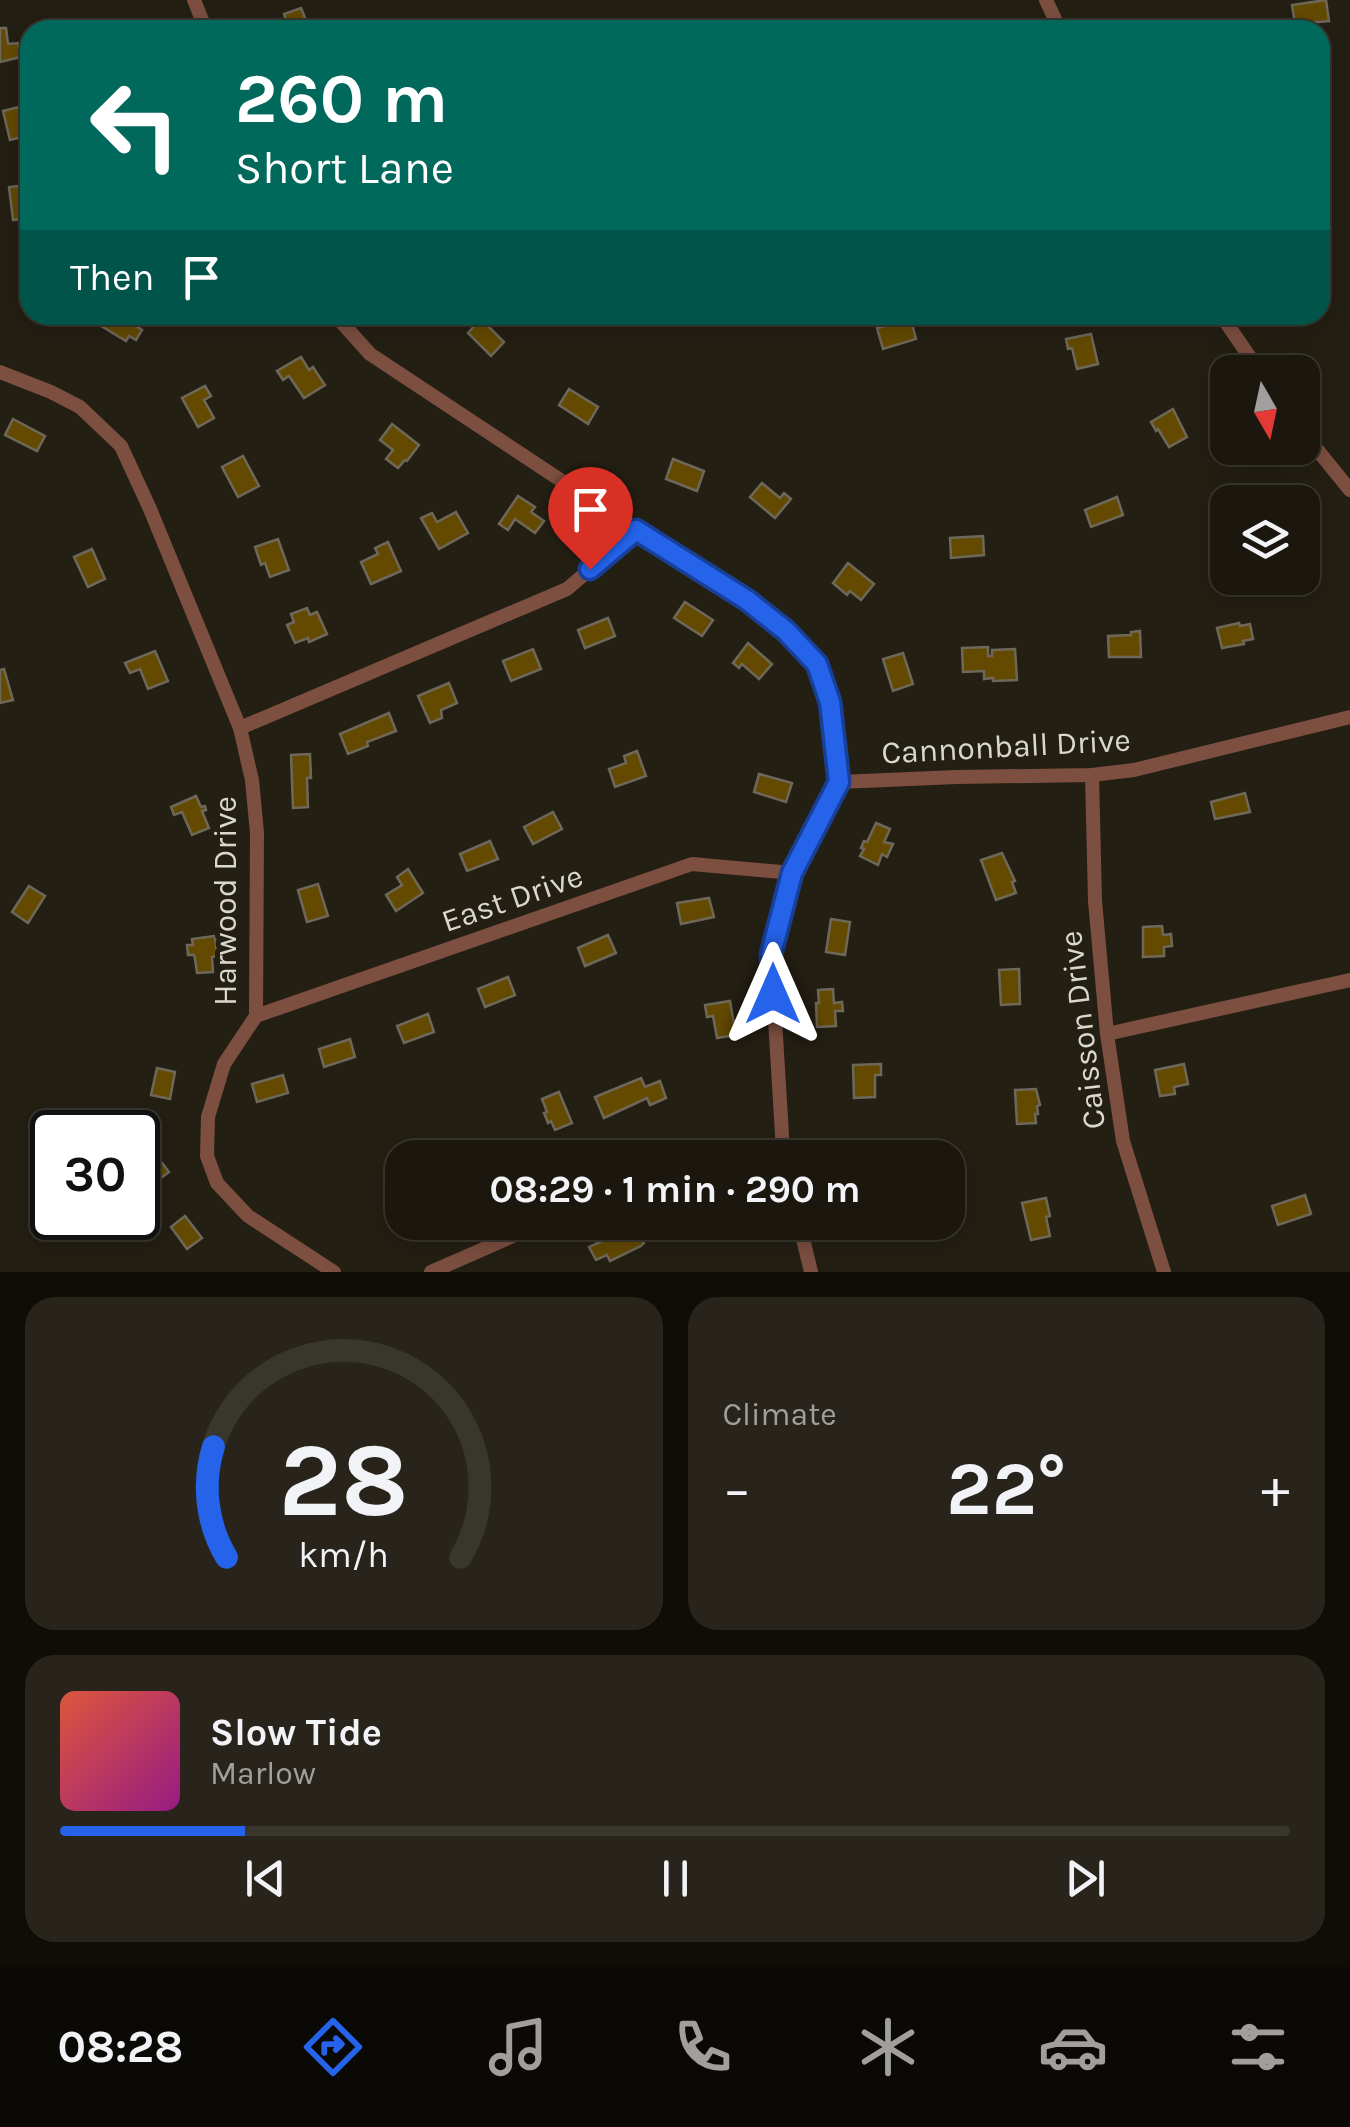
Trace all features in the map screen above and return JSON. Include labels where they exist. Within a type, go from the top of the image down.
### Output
[{"type":"street","points":[[344,325],[370,354],[747,600],[786,631],[817,664],[830,702],[839,782],[792,873],[771,954],[783,1140]]},
{"type":"street","points":[[1227,325],[1248,355]]},
{"type":"street","name":"Harwood Drive","points":[[0,372],[80,408],[120,446],[240,728],[252,780],[257,833],[256,1016],[224,1064],[208,1116],[206,1156],[217,1183],[248,1216],[334,1272]]},
{"type":"street","points":[[1320,454],[1350,490]]},
{"type":"street","points":[[240,728],[566,589],[636,530]]},
{"type":"street","name":"Cannonball Drive","points":[[839,782],[1092,775],[1134,770],[1350,717]]},
{"type":"street","name":"Caisson Drive","points":[[1092,775],[1095,901],[1107,1034],[1123,1141],[1164,1272]]},
{"type":"street","name":"East Drive","points":[[256,1016],[692,864],[792,873]]},
{"type":"street","points":[[1107,1034],[1350,980]]},
{"type":"street","points":[[431,1272],[504,1240]]},
{"type":"street","points":[[804,1240],[811,1272]]},
{"type":"building","points":[[1326,0],[1329,20],[1294,20],[1292,5]]},
{"type":"building","points":[[301,8],[306,20],[286,20],[284,14]]},
{"type":"building","points":[[0,28],[6,28],[8,44],[18,43],[20,57],[0,62]]},
{"type":"building","points":[[20,107],[20,138],[10,140],[3,111]]},
{"type":"building","points":[[20,186],[20,219],[13,220],[9,187]]},
{"type":"building","points":[[100,325],[134,325],[142,330],[136,340],[129,336],[126,341]]},
{"type":"building","points":[[475,325],[487,325],[504,342],[491,356],[468,333]]},
{"type":"building","points":[[912,325],[916,339],[883,349],[877,328]]},
{"type":"building","points":[[1091,334],[1098,364],[1077,369],[1066,339]]},
{"type":"building","points":[[301,357],[325,385],[304,398],[289,376],[283,380],[277,371]]},
{"type":"building","points":[[205,386],[211,396],[204,400],[214,418],[198,427],[182,398]]},
{"type":"building","points":[[569,389],[598,407],[588,424],[559,405]]},
{"type":"building","points":[[1173,409],[1187,437],[1169,447],[1151,422]]},
{"type":"building","points":[[13,419],[45,436],[37,451],[5,435]]},
{"type":"building","points":[[392,424],[419,445],[398,468],[386,459],[393,450],[380,440]]},
{"type":"building","points":[[243,456],[259,486],[238,497],[222,467]]},
{"type":"building","points":[[673,459],[704,471],[697,491],[666,479]]},
{"type":"building","points":[[762,483],[780,498],[784,493],[791,499],[775,518],[750,497]]},
{"type":"building","points":[[518,496],[535,507],[531,512],[544,521],[535,533],[515,519],[508,530],[499,524]]},
{"type":"building","points":[[1117,497],[1123,515],[1091,527],[1085,510]]},
{"type":"building","points":[[456,512],[468,533],[439,549],[421,518],[432,513],[437,522]]},
{"type":"building","points":[[983,536],[984,555],[951,558],[950,538]]},
{"type":"building","points":[[278,539],[289,570],[270,577],[255,547]]},
{"type":"building","points":[[388,542],[401,571],[371,584],[361,562],[378,554],[375,548]]},
{"type":"building","points":[[92,549],[105,579],[88,587],[74,557]]},
{"type":"building","points":[[848,563],[874,584],[861,600],[833,583]]},
{"type":"building","points":[[685,602],[713,620],[702,636],[674,618]]},
{"type":"building","points":[[307,608],[310,615],[317,612],[327,634],[295,643],[287,625],[294,622],[291,614]]},
{"type":"building","points":[[608,618],[615,636],[585,648],[578,630]]},
{"type":"building","points":[[1250,624],[1253,639],[1222,648],[1217,628]]},
{"type":"building","points":[[1140,631],[1141,657],[1109,657],[1108,636]]},
{"type":"building","points":[[748,643],[772,664],[759,679],[742,664],[739,668],[733,663]]},
{"type":"building","points":[[988,647],[988,656],[992,656],[992,650],[1015,649],[1017,680],[993,681],[984,679],[984,671],[963,672],[962,648]]},
{"type":"building","points":[[533,649],[541,669],[511,681],[503,661]]},
{"type":"building","points":[[155,651],[168,681],[148,689],[140,669],[130,673],[125,663]]},
{"type":"building","points":[[903,653],[913,684],[893,691],[883,659]]},
{"type":"building","points":[[4,669],[13,700],[0,703],[0,670]]},
{"type":"building","points":[[449,683],[457,703],[441,710],[442,718],[430,723],[418,696]]},
{"type":"building","points":[[389,713],[396,731],[348,754],[340,734]]},
{"type":"building","points":[[637,751],[646,776],[615,787],[609,769],[626,763],[624,756]]},
{"type":"building","points":[[310,754],[308,807],[293,808],[291,755]]},
{"type":"building","points":[[759,774],[792,783],[786,802],[754,792]]},
{"type":"building","points":[[1245,793],[1250,812],[1215,819],[1211,802]]},
{"type":"building","points":[[196,796],[201,807],[205,806],[202,811],[209,828],[192,835],[182,812],[174,815],[171,807]]},
{"type":"building","points":[[553,812],[562,829],[533,844],[524,827]]},
{"type":"building","points":[[876,823],[890,829],[884,842],[893,844],[887,857],[882,854],[878,865],[860,856]]},
{"type":"building","points":[[490,841],[498,859],[467,871],[460,854]]},
{"type":"building","points":[[1002,853],[1015,881],[1012,882],[1016,893],[996,900],[981,860]]},
{"type":"building","points":[[408,869],[423,893],[396,911],[386,895],[402,885],[397,877]]},
{"type":"building","points":[[318,884],[328,916],[307,922],[298,890]]},
{"type":"building","points":[[29,886],[45,896],[28,923],[12,912]]},
{"type":"building","points":[[709,898],[714,917],[681,924],[677,903]]},
{"type":"building","points":[[831,919],[850,922],[845,955],[826,952]]},
{"type":"building","points":[[1162,926],[1163,935],[1171,934],[1172,946],[1164,947],[1164,956],[1143,957],[1143,927]]},
{"type":"building","points":[[608,935],[616,953],[585,966],[578,948]]},
{"type":"building","points":[[215,936],[217,956],[212,957],[213,972],[197,973],[194,955],[188,955],[187,945],[193,945],[192,939]]},
{"type":"building","points":[[1019,969],[1020,1004],[1001,1005],[999,970]]},
{"type":"building","points":[[508,977],[515,995],[485,1007],[478,989]]},
{"type":"building","points":[[833,989],[834,1003],[842,1002],[843,1011],[835,1011],[836,1026],[817,1027],[818,990]]},
{"type":"building","points":[[730,1001],[736,1035],[717,1038],[713,1016],[707,1017],[705,1005]]},
{"type":"building","points":[[428,1014],[434,1032],[404,1043],[397,1026]]},
{"type":"building","points":[[350,1039],[355,1057],[324,1067],[319,1049]]},
{"type":"building","points":[[881,1064],[881,1075],[875,1075],[875,1097],[854,1098],[853,1065]]},
{"type":"building","points":[[1184,1064],[1188,1084],[1174,1087],[1175,1094],[1160,1096],[1155,1070]]},
{"type":"building","points":[[157,1068],[175,1072],[170,1099],[151,1095]]},
{"type":"building","points":[[283,1075],[288,1093],[257,1102],[252,1084]]},
{"type":"building","points":[[641,1078],[645,1087],[660,1081],[666,1098],[650,1105],[647,1098],[604,1118],[595,1097]]},
{"type":"building","points":[[1036,1089],[1040,1105],[1036,1123],[1017,1124],[1015,1090]]},
{"type":"building","points":[[559,1092],[572,1123],[555,1130],[551,1121],[548,1123],[542,1099]]},
{"type":"building","points":[[160,1160],[169,1172],[160,1179]]},
{"type":"building","points":[[1305,1195],[1311,1214],[1278,1225],[1272,1206]]},
{"type":"building","points":[[1046,1198],[1050,1236],[1031,1240],[1022,1203]]},
{"type":"building","points":[[185,1216],[202,1238],[187,1249],[171,1227]]},
{"type":"building","points":[[604,1240],[644,1243],[610,1261],[607,1255],[596,1260],[589,1247]]},
{"type":"route","points":[[590,569],[636,530],[747,600],[786,631],[817,664],[830,702],[839,782],[792,873],[771,954],[773,994]]}]
